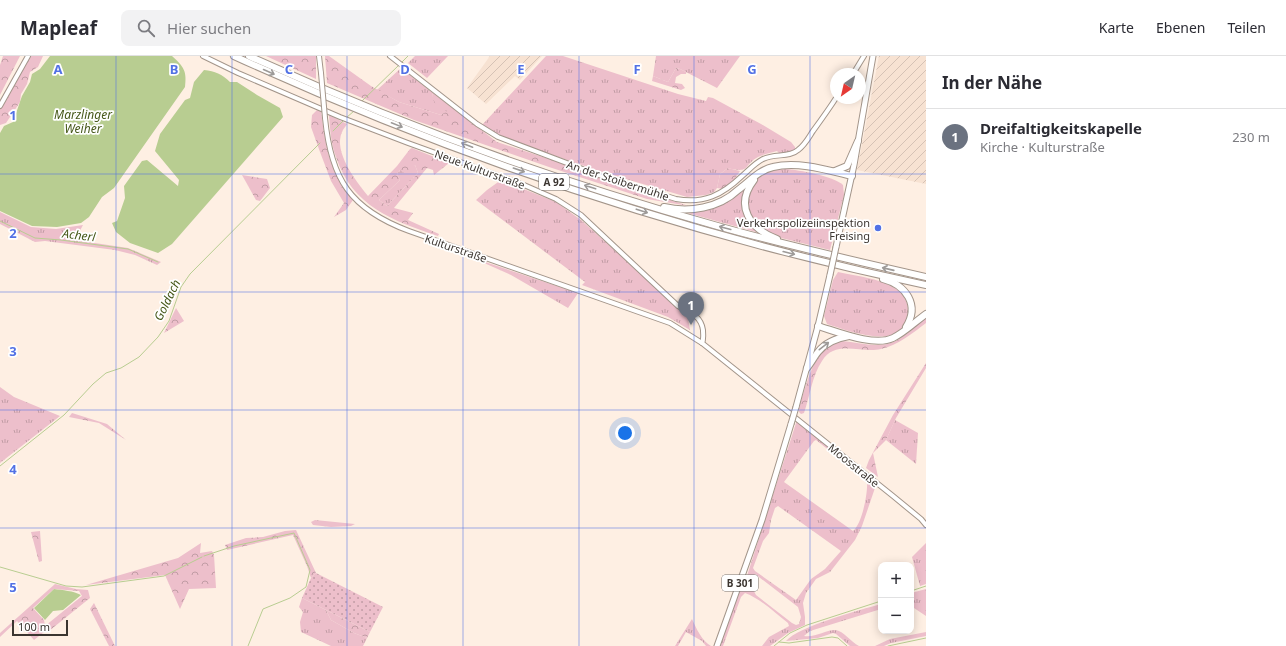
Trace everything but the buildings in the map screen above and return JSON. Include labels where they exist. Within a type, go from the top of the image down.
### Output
[{"type":"highway","name":"A 92","points":[[234,56],[474,154],[589,194],[669,220],[751,243],[870,273],[926,285]]},
{"type":"highway","name":"A 92","points":[[249,56],[355,105]]},
{"type":"highway","name":"A 92","points":[[362,108],[477,149],[692,219],[789,246],[926,278]]},
{"type":"highway","points":[[834,172],[847,166],[858,141]]},
{"type":"highway","points":[[641,203],[648,202],[665,208],[678,210],[709,206],[724,200],[737,192],[764,170],[788,165],[852,176]]},
{"type":"highway","points":[[757,175],[748,189],[746,197],[745,204],[748,215],[752,223],[760,230],[789,246]]},
{"type":"highway","points":[[870,273],[876,277],[888,280],[904,290],[910,300],[912,310],[910,321],[903,331]]},
{"type":"highway","points":[[818,326],[850,336],[870,340],[881,340],[893,338],[926,314]]},
{"type":"highway","points":[[807,368],[818,351],[828,343],[842,337],[850,336]]},
{"type":"main road","points":[[852,176],[873,56]]},
{"type":"main road","name":"B 301","points":[[717,646],[762,520],[796,407],[818,326],[852,176]]},
{"type":"street","points":[[0,106],[1,100],[28,56]]},
{"type":"street","name":"Neue Kulturstraße","points":[[203,56],[238,73],[340,116],[408,143],[524,185],[556,199],[581,215],[676,304],[697,317],[702,325],[704,339],[702,343]]},
{"type":"street","name":"Kulturstraße","points":[[319,56],[322,73],[324,118],[329,150],[339,176],[358,202],[370,212],[383,220],[408,231],[670,324],[702,343]]},
{"type":"street","name":"An der Stoibermühle","points":[[390,56],[477,124],[498,137],[596,174],[676,199],[698,200],[718,194],[733,185],[754,165],[763,159],[775,155],[791,154],[798,150],[804,144],[832,104]]},
{"type":"street","points":[[857,68],[864,56]]},
{"type":"street","name":"Moosstraße","points":[[702,343],[781,405],[893,496],[926,525]]},
{"type":"shaded area","points":[[490,56],[542,56],[520,80],[515,76],[486,104],[467,88]]},
{"type":"shaded area","points":[[879,56],[926,56],[926,184],[857,170]]},
{"type":"green space","points":[[3,56],[20,56],[0,95],[0,65]]},
{"type":"green space","points":[[29,56],[43,56],[38,67],[30,72],[27,84],[21,94],[20,102],[6,123],[0,125],[0,109]]},
{"type":"green space","points":[[266,56],[316,56],[316,79]]},
{"type":"green space","points":[[325,56],[329,56],[371,86],[399,102],[441,115],[447,111],[441,105],[435,103],[432,96],[433,93],[497,142],[607,180],[689,206],[647,199],[414,120],[327,83]]},
{"type":"green space","points":[[415,56],[448,56],[427,78],[408,63]]},
{"type":"green space","points":[[546,56],[563,56],[678,94],[706,101],[708,97],[713,98],[791,142],[795,147],[795,150],[792,152],[779,153],[777,151],[760,156],[753,160],[744,169],[735,170],[728,168],[720,174],[717,188],[714,192],[706,195],[687,197],[602,172],[501,137],[482,125]]},
{"type":"green space","points":[[656,56],[740,56],[717,88],[676,68],[668,82],[653,76]]},
{"type":"green space","points":[[401,68],[433,93],[432,96],[448,111],[441,115],[399,102],[377,90]]},
{"type":"green space","points":[[676,68],[686,72],[686,74],[681,74],[676,77],[675,83],[682,84],[685,88],[681,90],[652,81],[653,76],[668,82]]},
{"type":"green space","points":[[317,110],[321,111],[327,148],[334,168],[339,179],[353,200],[346,210],[334,217],[344,203],[331,181],[311,127],[312,115]]},
{"type":"green space","points":[[329,115],[347,124],[342,131],[340,140],[343,157],[352,174],[368,196],[412,148],[449,163],[434,175],[433,170],[427,168],[394,208],[413,213],[408,220],[439,234],[438,236],[390,217],[363,200],[352,188],[343,174],[334,152]],"holes":[[[415,165],[418,173],[387,206],[379,200],[400,180],[397,174],[400,170],[404,173]]]},
{"type":"green space","points":[[415,165],[418,173],[387,206],[379,200],[400,180],[397,174],[400,170]]},
{"type":"green space","points":[[728,168],[740,171],[734,180],[723,189],[717,188],[720,174]]},
{"type":"green space","points":[[786,169],[824,176],[843,185],[844,195],[830,250],[773,236],[752,221],[747,205],[750,188],[756,180],[771,170]]},
{"type":"green space","points":[[242,175],[267,179],[270,188],[260,201],[256,200]]},
{"type":"green space","points":[[501,180],[556,202],[581,220],[681,310],[687,313],[690,330],[668,317],[582,285],[585,282],[476,200]]},
{"type":"green space","points":[[748,183],[745,190],[743,203],[745,215],[757,232],[684,212],[712,208]]},
{"type":"green space","points":[[0,212],[31,227],[56,229],[83,225],[75,240],[128,248],[161,262],[157,265],[135,255],[115,250],[45,241],[35,242],[0,224]]},
{"type":"green space","points":[[473,258],[578,293],[568,308],[511,275]]},
{"type":"green space","points":[[838,272],[878,281],[899,291],[905,299],[908,309],[908,316],[903,327],[895,333],[885,336],[873,336],[848,331],[827,324],[824,316],[833,280]]},
{"type":"green space","points":[[176,308],[184,321],[164,333]]},
{"type":"green space","points":[[926,318],[926,323],[916,331],[899,342],[887,347],[874,350],[841,349],[827,354],[816,373],[804,413],[801,414],[799,412],[799,407],[812,368],[823,351],[831,345],[840,341],[871,345],[894,342]]},
{"type":"green space","points":[[926,363],[926,368],[896,418],[886,440],[873,453],[878,477],[866,468],[869,460],[893,415]]},
{"type":"green space","points":[[0,387],[14,397],[60,416],[0,463]]},
{"type":"green space","points":[[72,413],[107,424],[126,440],[99,423],[69,417]]},
{"type":"green space","points":[[797,420],[876,485],[862,526],[855,540],[830,572],[816,579],[806,593],[803,603],[805,625],[788,633],[770,646],[762,646],[769,637],[789,626],[788,623],[768,606],[745,593],[741,597],[723,646],[719,646],[741,588],[746,583],[745,582]],"holes":[[[816,440],[863,477],[867,482],[864,508],[859,522],[853,531],[784,482]],[[778,506],[841,551],[825,569],[811,579],[796,600],[755,571],[753,568],[763,541],[769,533],[775,508]],[[755,574],[798,607],[801,617],[799,624],[796,625],[792,623],[756,595],[749,583]]]},
{"type":"green space","points":[[895,420],[918,433],[916,464],[886,440]]},
{"type":"green space","points":[[315,520],[355,524],[351,526],[331,527],[313,525],[311,522]]},
{"type":"green space","points":[[296,530],[316,573],[311,578],[293,535],[227,550],[225,545],[246,538],[263,537],[285,531]]},
{"type":"green space","points":[[40,531],[42,561],[39,562],[31,532]]},
{"type":"green space","points":[[201,543],[200,553],[212,551],[214,555],[216,588],[189,589],[180,609],[165,575],[86,585],[178,558]]},
{"type":"green space","points":[[926,543],[926,584],[920,586],[912,557]]},
{"type":"green space","points":[[316,573],[383,607],[370,632],[302,598],[311,578]]},
{"type":"green space","points":[[55,584],[88,590],[90,598],[49,631],[48,629],[34,640],[17,621],[0,637],[0,633]],"holes":[[[54,589],[79,591],[82,596],[45,626],[44,620],[33,608]]]},
{"type":"green space","points":[[926,589],[926,616],[914,608],[914,592]]},
{"type":"green space","points":[[302,598],[326,610],[331,620],[354,633],[367,638],[363,646],[331,646],[301,632],[300,622],[303,612],[299,607]]},
{"type":"green space","points":[[94,603],[115,646],[109,646],[90,609]]},
{"type":"green space","points":[[878,605],[878,610],[810,631],[804,636],[812,636],[835,630],[841,632],[859,646],[850,646],[833,633],[818,638],[786,641],[793,635],[816,624]]},
{"type":"green space","points":[[326,610],[370,632],[367,638],[354,633],[331,620]]},
{"type":"green space","points":[[692,619],[702,638],[711,646],[706,646],[702,641],[686,632],[678,646],[675,646]]},
{"type":"green space","points":[[926,632],[926,636],[891,643],[884,646],[875,646],[890,639]]},
{"type":"water","name":"Marzlinger Weiher","points":[[50,56],[172,56],[182,66],[186,77],[185,87],[114,188],[102,197],[89,217],[81,223],[57,227],[32,226],[0,211],[0,133],[4,126],[13,122],[22,96],[30,82],[32,74],[40,69]]},
{"type":"water","points":[[204,70],[218,73],[230,82],[237,82],[280,108],[283,117],[172,244],[158,253],[130,243],[116,232],[112,223],[117,221],[125,198],[124,186],[142,161],[147,160],[178,186],[179,180],[155,151],[160,134],[185,100],[190,98],[194,82]]},
{"type":"water","points":[[54,589],[81,595],[63,610],[53,611],[45,620],[34,608]]},
{"type":"waterway","name":"Goldach","points":[[401,63],[408,56]]},
{"type":"waterway","name":"Goldach","points":[[361,102],[399,65]]},
{"type":"waterway","name":"Goldach","points":[[346,118],[354,111]]},
{"type":"waterway","name":"Goldach","points":[[333,131],[344,120]]},
{"type":"waterway","name":"Goldach","points":[[0,466],[64,415],[93,384],[106,373],[121,368],[139,357],[158,337],[169,321],[181,287],[190,274],[320,143]]},
{"type":"waterway","name":"Acherl","points":[[0,221],[35,238],[128,249],[158,262]]},
{"type":"waterway","points":[[204,556],[234,546],[294,533],[310,570],[306,587],[290,598],[263,609],[248,646]]},
{"type":"waterway","points":[[0,567],[66,586],[82,587],[164,576],[202,557]]},
{"type":"waterway","points":[[914,590],[926,586]]},
{"type":"waterway","points":[[774,646],[790,633],[807,625],[878,602]]},
{"type":"waterway","points":[[779,642],[789,643],[832,637],[838,638],[847,646]]},
{"type":"waterway","points":[[888,646],[926,638]]},
{"type":"place","name":"Verkehrspolizeiinspektion Freising","points":[[878,228]]},
{"type":"place","name":"Dreifaltigkeitskapelle","points":[[691,325]]}]
